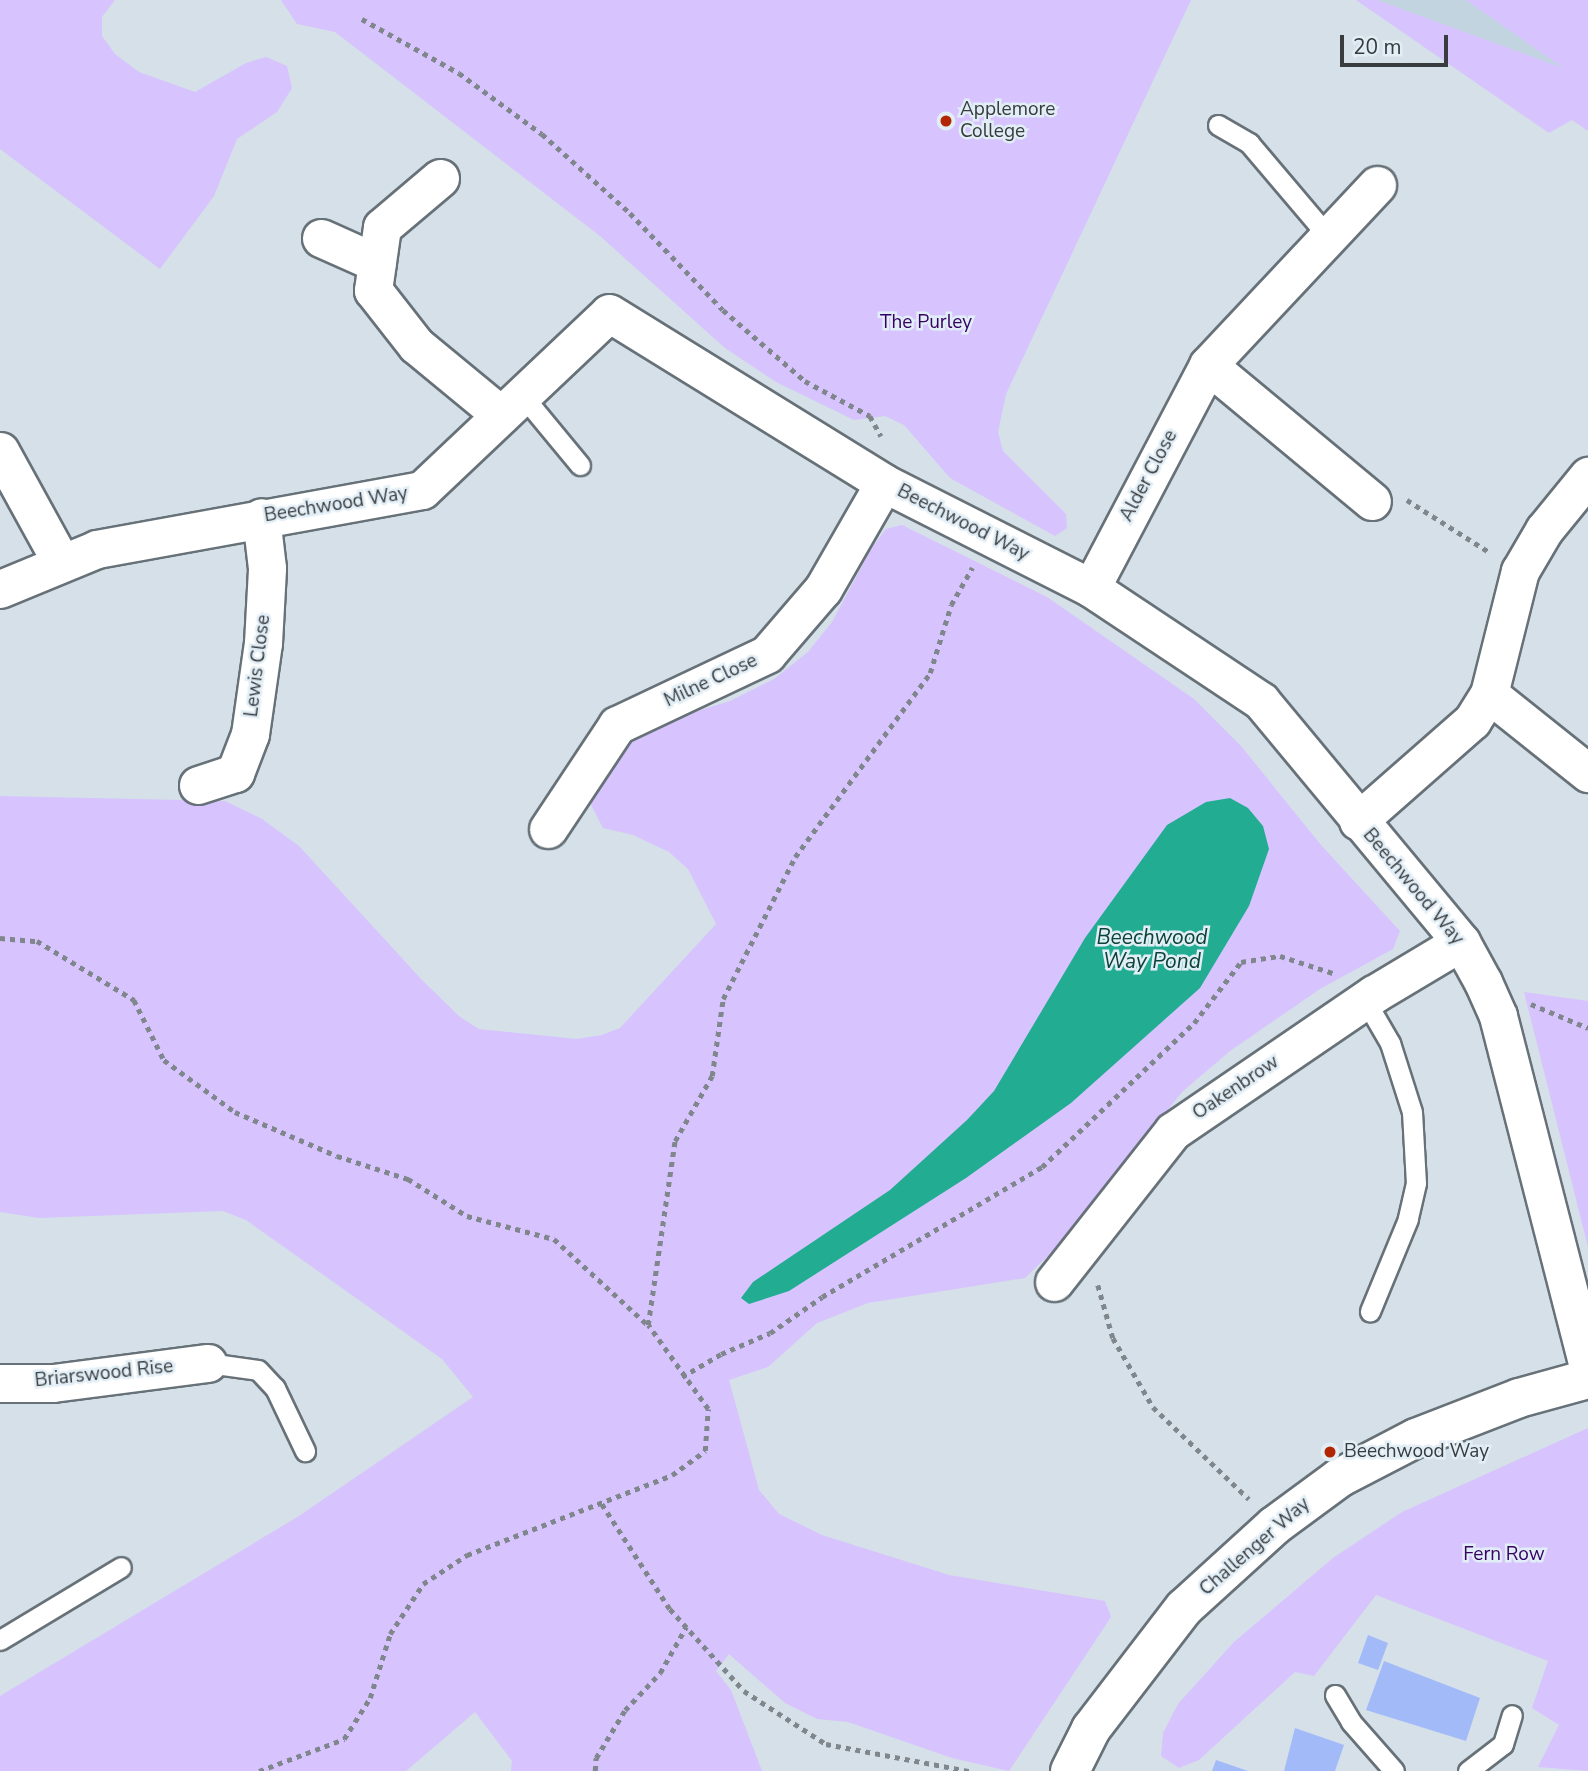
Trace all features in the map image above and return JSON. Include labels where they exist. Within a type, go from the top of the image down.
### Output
[{"type":"street","points":[[440,178],[382,227],[373,290],[416,345],[512,405]]},
{"type":"street","name":"Alder Close","points":[[1091,588],[1208,365],[1377,185]]},
{"type":"street","points":[[321,238],[377,263]]},
{"type":"street","name":"Beechwood Way","points":[[0,589],[61,560],[97,549],[261,517],[422,491],[609,313],[884,482],[1091,588],[1261,701],[1461,942],[1498,1016],[1588,1366]]},
{"type":"street","points":[[1208,365],[1372,501]]},
{"type":"street","points":[[0,451],[61,560]]},
{"type":"street","points":[[1358,821],[1472,721],[1489,694],[1520,571],[1544,530],[1588,476]]},
{"type":"street","name":"Milne Close","points":[[548,829],[617,724],[767,654],[823,589],[884,482]]},
{"type":"street","name":"Lewis Close","points":[[198,785],[234,773],[250,734],[264,643],[267,568],[261,517]]},
{"type":"street","points":[[1489,694],[1588,773]]},
{"type":"street","name":"Oakenbrow","points":[[1054,1282],[1172,1131],[1370,997],[1461,942]]},
{"type":"street","name":"Briarswood Rise","points":[[0,1382],[52,1383],[208,1363]]},
{"type":"street","name":"Challenger Way","points":[[1070,1771],[1091,1730],[1184,1608],[1273,1526],[1339,1478],[1416,1437],[1519,1398],[1588,1379]]},
{"type":"lane","points":[[1218,125],[1249,142],[1328,236]]},
{"type":"lane","points":[[512,405],[580,465]]},
{"type":"lane","points":[[1370,997],[1390,1043],[1412,1112],[1416,1183],[1408,1219],[1370,1311]]},
{"type":"lane","points":[[208,1363],[236,1363],[258,1370],[275,1388],[305,1451]]},
{"type":"lane","points":[[0,1640],[121,1567]]},
{"type":"lane","points":[[1335,1695],[1351,1722],[1394,1771]]},
{"type":"lane","points":[[1468,1771],[1503,1744],[1512,1715]]},
{"type":"path","points":[[362,19],[459,72],[542,134],[630,213],[723,310],[805,381],[870,416],[884,440]]},
{"type":"path","points":[[1372,501],[1407,500],[1520,571]]},
{"type":"path","points":[[648,1325],[675,1141],[712,1076],[723,999],[796,856],[930,673],[951,605],[989,536]]},
{"type":"path","points":[[0,938],[37,941],[134,1000],[164,1060],[235,1112],[337,1156],[408,1179],[467,1216],[554,1239],[648,1325],[682,1377],[708,1409],[705,1451],[672,1475],[467,1555],[423,1584],[390,1634],[370,1698],[344,1739],[259,1771]]},
{"type":"path","points":[[682,1377],[720,1353],[770,1333],[822,1297],[1042,1167],[1194,1023],[1241,962],[1280,956],[1311,963],[1370,997]]},
{"type":"path","points":[[1088,1240],[1113,1338],[1153,1407],[1273,1526]]},
{"type":"path","points":[[602,1504],[686,1627],[744,1691],[826,1744],[969,1771]]},
{"type":"path","points":[[595,1771],[596,1758],[625,1710],[660,1673],[686,1627]]},
{"type":"shaded area","points":[[1376,0],[1588,0],[1588,129]]},
{"type":"green space","points":[[0,0],[115,0],[102,17],[102,36],[115,54],[139,72],[195,92],[246,63],[266,57],[287,66],[292,88],[277,112],[237,139],[214,196],[160,269],[0,149]]},
{"type":"green space","name":"The Purley","points":[[281,0],[1191,0],[1006,394],[998,432],[1003,451],[1066,514],[1067,528],[1055,536],[950,478],[904,425],[885,416],[854,420],[776,382],[725,348],[600,236],[335,32],[297,24]]},
{"type":"green space","points":[[1356,0],[1377,0],[1563,68],[1466,0],[1588,0],[1588,131],[1572,120],[1549,133]]},
{"type":"green space","points":[[902,525],[1047,597],[1194,699],[1241,746],[1321,845],[1400,931],[1393,949],[1320,989],[1230,1051],[1182,1092],[1052,1252],[1025,1278],[868,1303],[817,1323],[768,1367],[729,1380],[759,1490],[779,1514],[822,1535],[949,1575],[1105,1601],[1111,1617],[1009,1771],[952,1758],[848,1722],[817,1719],[785,1703],[729,1654],[716,1671],[731,1690],[762,1771],[511,1771],[512,1761],[475,1712],[406,1771],[0,1771],[0,1696],[299,1516],[473,1397],[442,1359],[246,1220],[223,1211],[39,1218],[0,1212],[0,796],[225,801],[262,819],[299,846],[422,980],[460,1017],[479,1029],[576,1039],[602,1035],[620,1028],[716,924],[688,869],[669,852],[633,835],[603,828],[591,805],[594,781],[624,740],[649,726],[730,701],[774,679],[808,652],[832,622],[871,549],[886,529]]},
{"type":"green space","points":[[1524,992],[1588,1001],[1588,1247]]},
{"type":"green space","name":"Fern Row","points":[[1588,1428],[1588,1771],[1538,1767],[1559,1725],[1532,1708],[1548,1661],[1376,1595],[1314,1676],[1295,1672],[1199,1760],[1179,1768],[1161,1756],[1163,1733],[1178,1704],[1234,1642],[1333,1558],[1402,1512]]},
{"type":"water","name":"Beechwood Way Pond","points":[[1230,798],[1248,808],[1263,826],[1269,849],[1249,906],[1200,988],[1071,1103],[966,1178],[789,1291],[749,1304],[741,1298],[753,1282],[890,1190],[967,1120],[994,1091],[1085,938],[1167,825],[1206,802]]},
{"type":"building","points":[[1368,1635],[1388,1643],[1378,1670],[1358,1663]]},
{"type":"building","points":[[1384,1661],[1480,1698],[1466,1741],[1366,1710]]},
{"type":"building","points":[[1295,1728],[1344,1745],[1335,1771],[1284,1771]]},
{"type":"building","points":[[1216,1760],[1248,1771],[1212,1771]]},
{"type":"place","name":"Applemore College","points":[[946,121]]},
{"type":"place","name":"Beechwood Way","points":[[1330,1452]]}]
